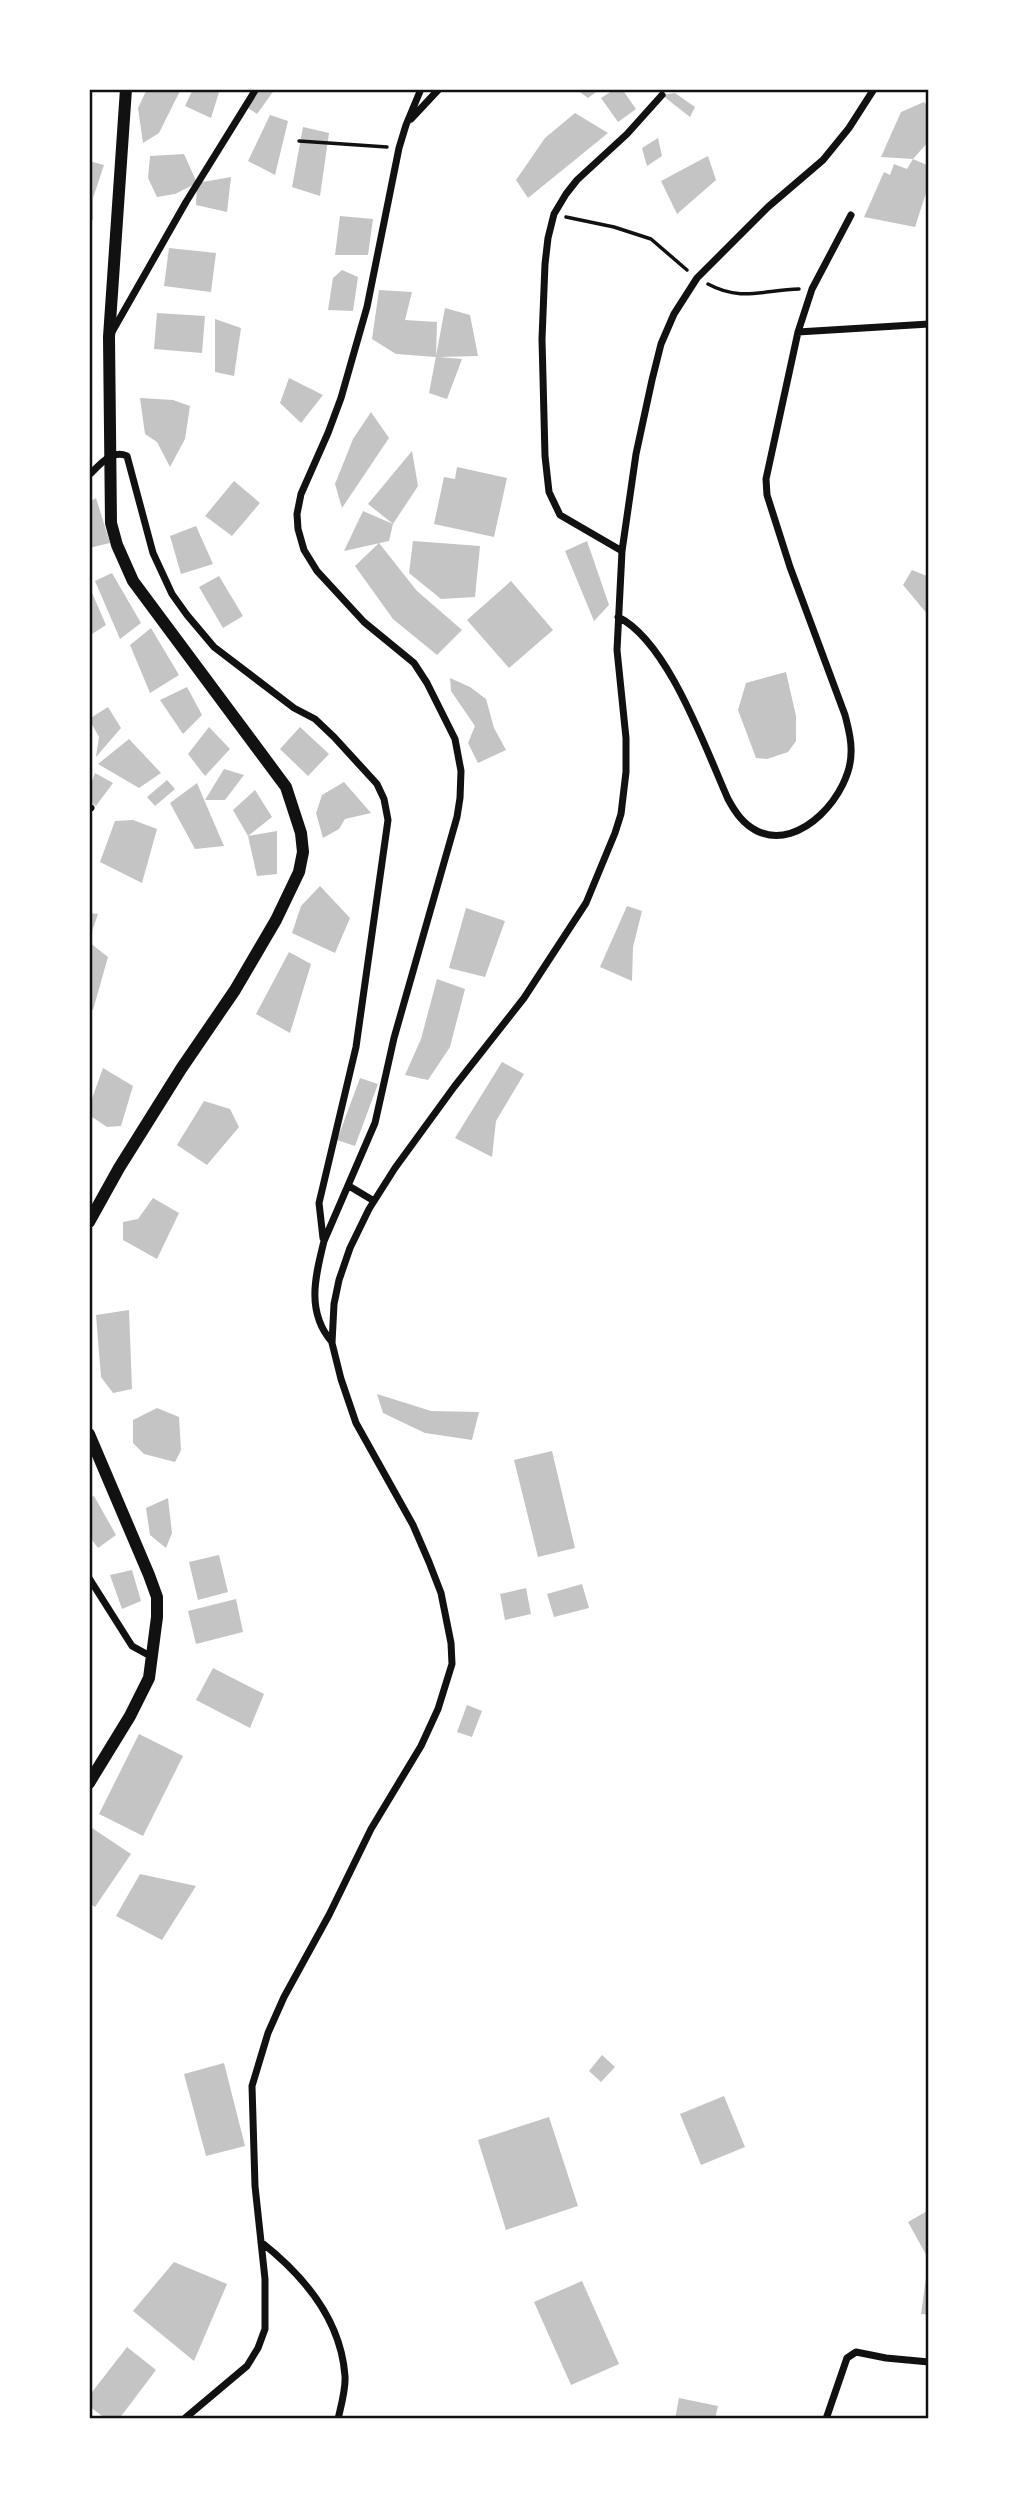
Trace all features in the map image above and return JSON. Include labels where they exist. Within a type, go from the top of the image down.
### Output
[{"type":"street","points":[[89,1222],[119,1168],[276,920],[299,872],[303,852],[298,822],[286,787],[133,581],[117,545],[111,523],[108,457],[109,337],[126,89]]},
{"type":"street","points":[[109,337],[186,202],[256,89]]},
{"type":"street","points":[[332,1343],[319,1326],[316,1309],[315,1285],[324,1241],[375,1123],[394,1038],[457,817],[461,771],[455,738],[427,682],[414,663],[364,622],[317,571],[304,550],[297,514],[301,494],[337,410],[367,307],[406,125],[421,89]]},
{"type":"street","points":[[406,125],[439,89]]},
{"type":"street","points":[[184,2419],[247,2366],[265,2329],[261,2242],[254,2174],[252,2086],[268,2033],[371,1829],[421,1746],[438,1709],[452,1664],[451,1643],[441,1593],[429,1562],[413,1525],[356,1423],[344,1389],[332,1343],[334,1304],[339,1280],[350,1248],[374,1201],[454,1087],[523,998],[586,904],[615,833],[624,796],[626,738],[617,650],[622,551],[636,454],[662,344],[674,314],[697,278],[768,207],[823,160],[849,128],[874,89]]},
{"type":"street","points":[[622,551],[559,515],[546,479],[542,340],[545,264],[554,214],[577,180],[627,134],[662,95]]},
{"type":"street","points":[[618,617],[632,626],[654,650],[673,680],[727,799],[746,823],[757,831],[772,835],[788,833],[813,821],[834,802],[847,774],[852,754],[845,715],[790,567],[766,487],[768,461],[798,332],[812,289],[851,215]]},
{"type":"street","points":[[798,332],[929,324]]},
{"type":"street","points":[[89,475],[108,457],[122,453],[128,458],[153,553],[172,594],[187,615],[215,647],[293,708],[315,719],[371,776],[384,799],[388,820],[364,996],[349,1079],[319,1203],[324,1241]]},
{"type":"street","points":[[349,1186],[374,1201]]},
{"type":"street","points":[[89,1434],[137,1544],[156,1597],[157,1617],[149,1678],[143,1695],[89,1783]]},
{"type":"street","points":[[89,1578],[132,1646],[152,1657]]},
{"type":"street","points":[[261,2242],[309,2287],[326,2315],[339,2345],[346,2377],[338,2419]]},
{"type":"street","points":[[826,2419],[847,2358],[851,2354],[856,2352],[886,2358],[929,2361]]},
{"type":"path","points":[[299,141],[400,148]]},
{"type":"path","points":[[554,214],[614,227],[651,239],[697,278],[739,296],[776,289],[812,289]]},
{"type":"building","points":[[147,89],[181,89],[159,133],[143,143],[138,108]]},
{"type":"building","points":[[193,89],[220,89],[211,118],[185,106]]},
{"type":"building","points":[[256,89],[275,89],[257,114],[245,106]]},
{"type":"building","points":[[576,89],[600,89],[588,98]]},
{"type":"building","points":[[615,89],[622,89],[636,109],[618,122],[601,98]]},
{"type":"building","points":[[675,93],[695,107],[690,117],[662,95]]},
{"type":"building","points":[[924,102],[929,108],[929,141],[913,159],[881,157],[901,112]]},
{"type":"building","points":[[575,113],[608,133],[528,198],[516,180],[545,138]]},
{"type":"building","points":[[270,115],[288,121],[275,175],[248,161]]},
{"type":"building","points":[[303,127],[329,133],[320,196],[292,187]]},
{"type":"building","points":[[658,138],[662,156],[647,166],[642,148]]},
{"type":"building","points":[[184,154],[197,183],[175,194],[157,197],[148,178],[150,156]]},
{"type":"building","points":[[708,156],[716,180],[677,214],[661,181]]},
{"type":"building","points":[[913,159],[929,166],[929,191],[915,227],[864,217],[884,172],[890,175],[894,164],[907,169]]},
{"type":"building","points":[[89,161],[104,165],[93,198],[93,220],[89,220]]},
{"type":"building","points":[[231,177],[227,212],[196,205],[197,183]]},
{"type":"building","points":[[340,216],[373,219],[368,255],[335,255]]},
{"type":"building","points":[[169,248],[216,253],[211,292],[164,286]]},
{"type":"building","points":[[342,270],[358,277],[353,311],[328,310],[333,278]]},
{"type":"building","points":[[379,290],[412,292],[405,320],[437,322],[436,357],[396,354],[372,339]]},
{"type":"building","points":[[445,308],[470,315],[478,356],[439,357],[462,359],[447,399],[429,393]]},
{"type":"building","points":[[157,313],[205,316],[202,353],[154,349]]},
{"type":"building","points":[[215,319],[241,328],[234,376],[215,372]]},
{"type":"building","points":[[289,378],[323,395],[301,423],[280,403]]},
{"type":"building","points":[[140,398],[173,400],[190,406],[185,439],[170,467],[157,442],[145,434]]},
{"type":"building","points":[[371,412],[389,438],[342,508],[335,484],[353,439]]},
{"type":"building","points":[[412,451],[418,486],[393,524],[368,504]]},
{"type":"building","points":[[457,467],[507,478],[494,537],[434,524],[444,477],[455,479]]},
{"type":"building","points":[[234,481],[260,503],[232,536],[205,516]]},
{"type":"building","points":[[96,498],[110,543],[89,548],[89,502]]},
{"type":"building","points":[[363,511],[393,524],[389,541],[344,551]]},
{"type":"building","points":[[196,526],[213,564],[181,574],[170,536]]},
{"type":"building","points":[[413,541],[480,546],[475,597],[441,599],[409,573]]},
{"type":"building","points":[[587,541],[609,605],[594,621],[565,551]]},
{"type":"building","points":[[379,543],[417,591],[462,630],[437,655],[393,619],[355,566]]},
{"type":"building","points":[[912,570],[929,577],[929,616],[903,585]]},
{"type":"building","points":[[112,573],[141,623],[120,639],[95,581]]},
{"type":"building","points":[[219,576],[243,616],[223,628],[199,587]]},
{"type":"building","points":[[511,581],[553,630],[509,668],[467,620]]},
{"type":"building","points":[[89,586],[106,625],[92,634],[89,631]]},
{"type":"building","points":[[151,628],[179,675],[150,693],[130,645]]},
{"type":"building","points":[[786,672],[796,716],[796,741],[788,752],[767,759],[756,758],[738,710],[746,683]]},
{"type":"building","points":[[450,678],[470,687],[486,699],[494,728],[506,750],[478,763],[468,743],[475,726],[451,691]]},
{"type":"building","points":[[187,687],[202,715],[183,734],[160,700]]},
{"type":"building","points":[[108,707],[121,728],[96,757],[99,737],[89,719]]},
{"type":"building","points":[[209,727],[230,749],[205,776],[188,754]]},
{"type":"building","points":[[300,727],[329,754],[308,776],[280,749]]},
{"type":"building","points":[[129,739],[161,773],[139,788],[98,764]]},
{"type":"building","points":[[224,769],[244,775],[225,800],[205,800]]},
{"type":"building","points":[[95,773],[113,783],[96,806],[89,801],[89,789]]},
{"type":"building","points":[[167,780],[175,789],[155,806],[147,797]]},
{"type":"building","points":[[344,782],[371,813],[345,819],[339,829],[323,838],[316,813],[322,795]]},
{"type":"building","points":[[197,783],[224,846],[195,849],[170,803]]},
{"type":"building","points":[[255,790],[272,817],[248,836],[233,810]]},
{"type":"building","points":[[133,820],[157,829],[142,883],[100,862],[115,821]]},
{"type":"building","points":[[277,831],[277,874],[257,876],[248,836]]},
{"type":"building","points":[[320,886],[350,918],[335,953],[292,933],[301,906]]},
{"type":"building","points":[[627,906],[642,911],[633,947],[632,981],[600,967]]},
{"type":"building","points":[[466,908],[505,921],[485,977],[449,968]]},
{"type":"building","points":[[89,913],[98,914],[90,937],[89,937]]},
{"type":"building","points":[[89,942],[108,957],[93,1010],[89,1008]]},
{"type":"building","points":[[289,952],[311,964],[290,1033],[256,1014]]},
{"type":"building","points":[[437,979],[465,989],[450,1047],[428,1080],[405,1075],[421,1039]]},
{"type":"building","points":[[502,1062],[524,1074],[496,1121],[492,1157],[455,1138]]},
{"type":"building","points":[[103,1068],[133,1086],[121,1126],[107,1127],[89,1115],[89,1107]]},
{"type":"building","points":[[360,1078],[378,1084],[355,1146],[337,1140]]},
{"type":"building","points":[[204,1101],[230,1109],[239,1127],[207,1165],[177,1145]]},
{"type":"building","points":[[153,1198],[179,1213],[157,1259],[123,1240],[123,1222],[138,1219]]},
{"type":"building","points":[[129,1310],[132,1389],[113,1393],[101,1377],[96,1315]]},
{"type":"building","points":[[377,1394],[431,1411],[479,1412],[472,1440],[425,1433],[383,1413]]},
{"type":"building","points":[[157,1408],[179,1417],[181,1450],[175,1462],[144,1454],[133,1443],[133,1420]]},
{"type":"building","points":[[552,1451],[575,1548],[538,1557],[514,1460]]},
{"type":"building","points":[[94,1496],[116,1535],[98,1548],[89,1536],[89,1498]]},
{"type":"building","points":[[168,1498],[172,1533],[166,1548],[150,1535],[146,1508]]},
{"type":"building","points":[[219,1555],[228,1592],[198,1600],[189,1562]]},
{"type":"building","points":[[132,1570],[141,1601],[122,1609],[110,1575]]},
{"type":"building","points":[[582,1584],[589,1608],[554,1617],[547,1594]]},
{"type":"building","points":[[526,1588],[531,1614],[505,1620],[500,1594]]},
{"type":"building","points":[[236,1599],[243,1632],[196,1644],[188,1611]]},
{"type":"building","points":[[213,1668],[264,1694],[250,1728],[196,1700]]},
{"type":"building","points":[[467,1705],[482,1711],[472,1737],[457,1732]]},
{"type":"building","points":[[139,1734],[183,1756],[143,1836],[99,1814]]},
{"type":"building","points":[[89,1826],[131,1854],[95,1907],[89,1903]]},
{"type":"building","points":[[140,1874],[196,1886],[162,1940],[116,1916]]},
{"type":"building","points":[[602,2055],[615,2067],[601,2082],[589,2071]]},
{"type":"building","points":[[224,2063],[245,2146],[206,2156],[184,2074]]},
{"type":"building","points":[[724,2096],[745,2147],[701,2165],[680,2114]]},
{"type":"building","points":[[549,2117],[578,2206],[506,2230],[478,2140]]},
{"type":"building","points":[[929,2210],[929,2260],[908,2222]]},
{"type":"building","points":[[174,2262],[227,2284],[194,2361],[133,2311]]},
{"type":"building","points":[[929,2271],[929,2315],[921,2314]]},
{"type":"building","points":[[582,2281],[619,2364],[571,2385],[534,2302]]},
{"type":"building","points":[[127,2347],[156,2370],[119,2419],[106,2419],[89,2406],[89,2396]]},
{"type":"building","points":[[679,2398],[718,2406],[715,2419],[675,2419]]}]
